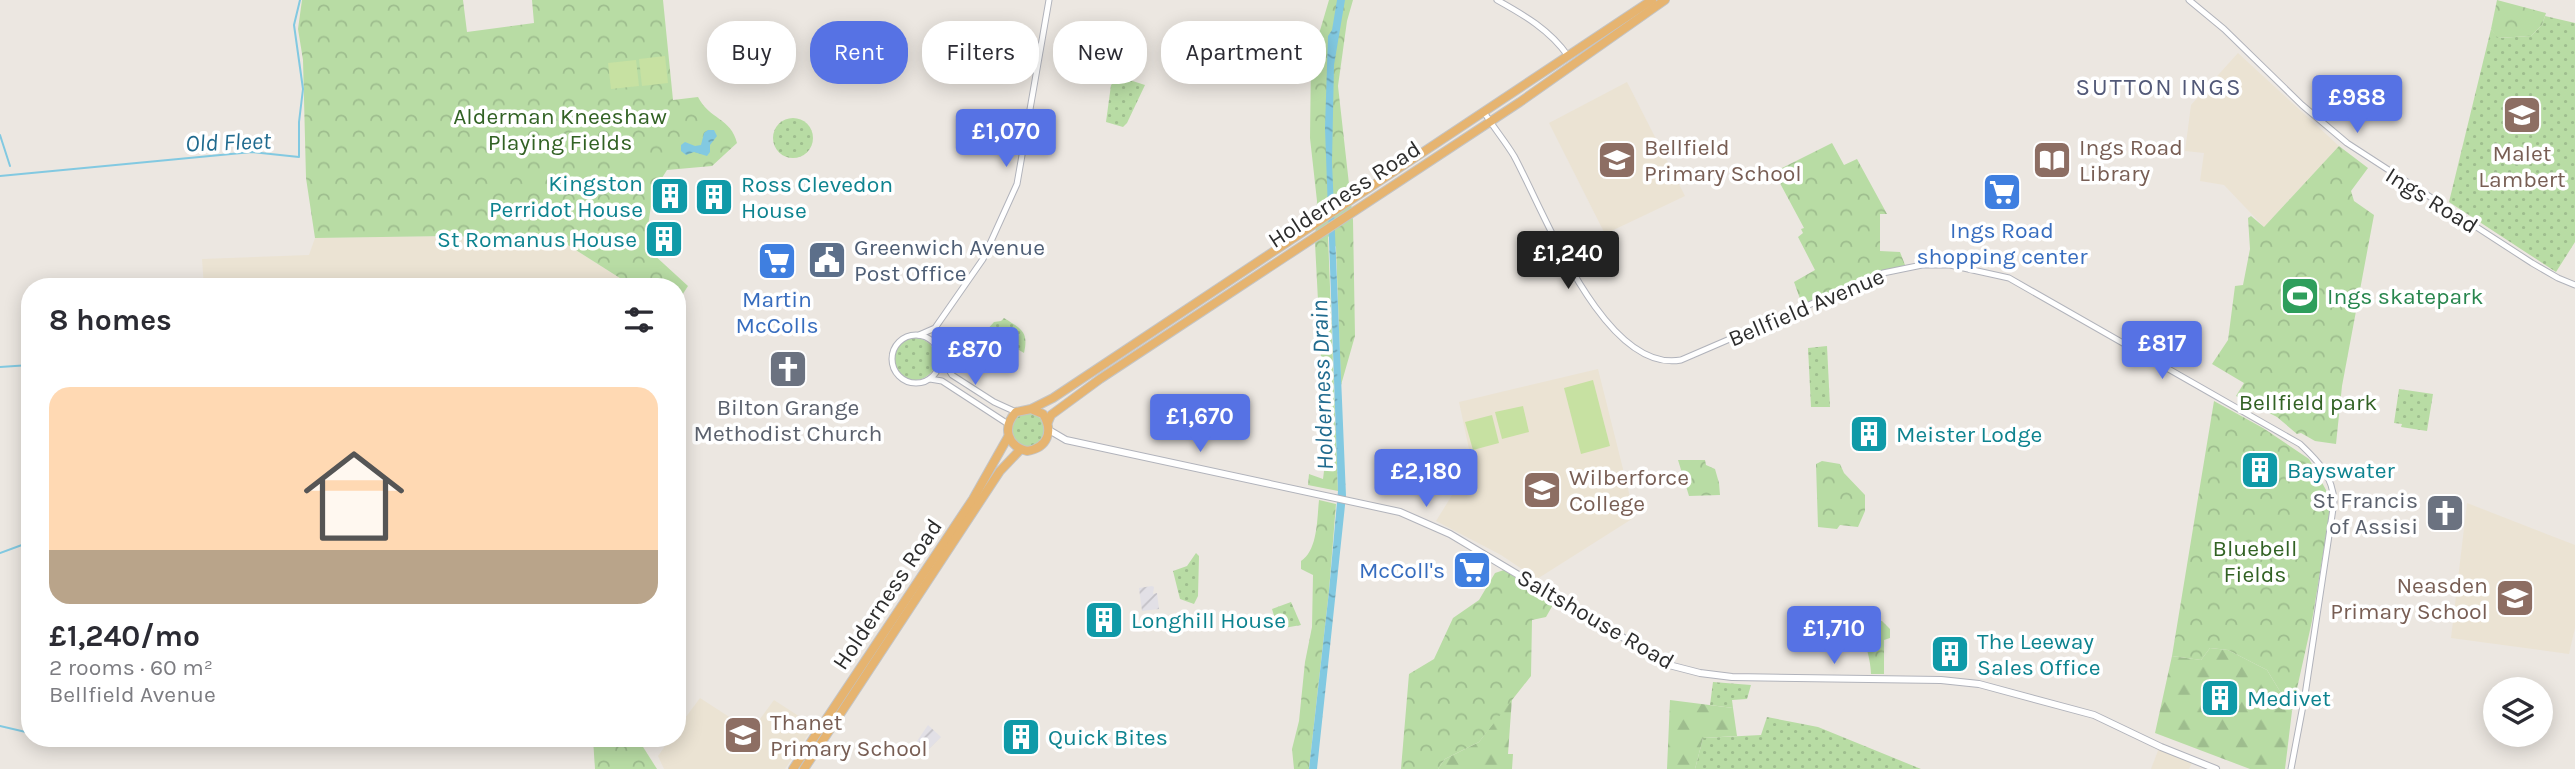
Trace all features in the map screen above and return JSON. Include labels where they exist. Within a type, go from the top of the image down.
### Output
[{"type":"highway","name":"Holderness Road","points":[[1031,409],[1053,398],[1652,0]]},
{"type":"highway","name":"Holderness Road","points":[[1049,426],[1051,415],[1090,386],[1491,121],[1665,0]]},
{"type":"highway","points":[[1031,409],[1043,414],[1049,426],[1045,442],[1032,451],[1020,450],[1008,437],[1008,424],[1016,412],[1031,409]]},
{"type":"highway","name":"Holderness Road","points":[[793,769],[973,499],[1008,437]]},
{"type":"highway","name":"Holderness Road","points":[[804,769],[992,482],[1020,450]]},
{"type":"main road","name":"Saltshouse Road","points":[[1049,426],[1066,440]]},
{"type":"main road","name":"Saltshouse Road","points":[[1045,442],[1066,440],[1400,512],[1450,534],[1669,665],[1732,677],[1941,680],[1979,684],[2094,715],[2161,747],[2216,769]]},
{"type":"street","points":[[935,344],[936,328],[983,258],[1017,184],[1049,0]]},
{"type":"street","points":[[1497,0],[1536,23],[1557,41],[1574,64]]},
{"type":"street","name":"Ings Road","points":[[2189,0],[2347,143],[2558,278],[2575,285]]},
{"type":"street","name":"Bellfield Avenue","points":[[1484,112],[1514,156],[1590,302],[1640,353],[1656,360],[1681,360],[1883,273],[1922,265],[1964,267],[2009,278],[2300,444],[2323,465],[2333,489],[2334,508],[2291,769]]},
{"type":"street","points":[[936,328],[906,337],[895,345],[891,355],[892,367],[905,381],[922,383],[930,379],[937,370],[941,357]]},
{"type":"street","points":[[919,335],[935,344],[953,375],[993,401],[1016,412]]},
{"type":"street","points":[[930,379],[942,381],[1008,424]]},
{"type":"shaded area","points":[[2238,53],[2339,146],[2264,227],[2224,185],[2200,181],[2204,153],[2185,151],[2191,105]]},
{"type":"shaded area","name":"Bellfield Primary School","points":[[1627,82],[1685,196],[1605,234],[1549,123]]},
{"type":"shaded area","points":[[449,236],[560,240],[620,278],[203,278],[202,259],[309,255],[315,238]]},
{"type":"shaded area","name":"Wilberforce College","points":[[1598,369],[1635,517],[1537,579],[1501,555],[1436,521],[1472,463],[1459,402]]},
{"type":"shaded area","name":"Neasden Primary School","points":[[2467,503],[2575,545],[2575,628],[2569,654],[2451,638]]},
{"type":"shaded area","points":[[1152,586],[1153,594],[1157,593],[1159,609],[1142,611],[1139,588]]},
{"type":"shaded area","name":"Thanet Primary School","points":[[700,698],[751,731],[774,700],[814,726],[785,769],[664,769],[658,756],[664,747],[686,747],[686,717]]},
{"type":"shaded area","points":[[928,725],[941,737],[926,752],[915,744]]},
{"type":"shaded area","points":[[2159,748],[2192,763],[2189,769],[2151,769]]},
{"type":"green space","name":"Alderman Kneeshaw Playing Fields","points":[[302,0],[463,0],[467,32],[534,23],[532,0],[663,0],[673,100],[698,97],[708,110],[730,128],[737,143],[712,166],[667,170],[653,192],[647,233],[652,253],[679,278],[620,278],[560,240],[449,236],[315,238],[306,178],[303,60],[298,29]]},
{"type":"green space","points":[[1329,0],[1353,0],[1347,21],[1338,86],[1353,220],[1355,336],[1341,385],[1336,247],[1328,236],[1338,491],[1308,485],[1309,474],[1323,479],[1324,471],[1324,416],[1315,243],[1317,201],[1310,138],[1311,84],[1326,84],[1326,21],[1323,21]]},
{"type":"green space","points":[[2497,0],[2546,13],[2542,25],[2531,36],[2497,38],[2491,29]]},
{"type":"green space","name":"Malet Lambert","points":[[2545,16],[2575,23],[2575,242],[2556,272],[2449,202],[2491,29],[2498,38],[2531,36],[2542,25]]},
{"type":"green space","points":[[665,56],[668,83],[642,86],[639,59]]},
{"type":"green space","points":[[636,60],[639,86],[611,89],[608,63]]},
{"type":"green space","points":[[1111,85],[1145,85],[1123,127],[1106,122]]},
{"type":"green space","points":[[793,118],[807,124],[813,138],[807,152],[793,158],[779,152],[773,138],[779,124]]},
{"type":"green space","points":[[1832,143],[1844,165],[1857,159],[1887,214],[1880,214],[1880,251],[1900,252],[1905,265],[1803,307],[1794,282],[1815,270],[1798,237],[1804,228],[1774,172]]},
{"type":"green space","name":"Bellfield park","points":[[2339,146],[2368,168],[2351,191],[2354,201],[2374,215],[2342,386],[2336,444],[2315,441],[2301,433],[2297,434],[2277,417],[2236,396],[2244,383],[2212,364],[2228,340],[2235,286],[2243,285],[2250,249],[2248,218],[2251,216],[2264,227]]},
{"type":"green space","name":"Ings skatepark","points":[[2307,276],[2319,291],[2311,300],[2310,312],[2299,315],[2290,310],[2283,289],[2290,278]]},
{"type":"green space","points":[[1004,318],[1022,331],[1025,340],[1024,353],[986,331],[994,322]]},
{"type":"green space","points":[[915,338],[930,344],[936,359],[930,374],[915,380],[900,374],[894,359],[900,344]]},
{"type":"green space","points":[[1827,346],[1830,407],[1811,407],[1808,348]]},
{"type":"green space","points":[[1593,380],[1610,446],[1581,454],[1564,388]]},
{"type":"green space","points":[[2399,389],[2433,394],[2427,431],[2401,427],[2402,424],[2394,423]]},
{"type":"green space","name":"Bluebell Fields","points":[[2214,401],[2263,428],[2309,459],[2326,490],[2330,512],[2312,621],[2292,711],[2267,670],[2228,650],[2210,648],[2201,660],[2172,656]]},
{"type":"green space","points":[[1523,406],[1529,432],[1502,439],[1495,412]]},
{"type":"green space","points":[[1028,413],[1040,418],[1045,430],[1040,442],[1028,447],[1016,442],[1011,430],[1016,418]]},
{"type":"green space","points":[[1492,415],[1499,443],[1473,450],[1465,422]]},
{"type":"green space","points":[[1678,460],[1705,460],[1706,465],[1715,469],[1720,495],[1689,496]]},
{"type":"green space","points":[[1822,461],[1840,464],[1844,473],[1865,495],[1865,511],[1858,527],[1818,527],[1816,464]]},
{"type":"green space","points":[[1319,500],[1336,504],[1329,591],[1309,769],[1294,769],[1292,749],[1299,721],[1305,662],[1312,627],[1313,575],[1301,569],[1301,561],[1307,556],[1314,542]]},
{"type":"green space","points":[[1196,553],[1199,556],[1198,596],[1194,604],[1180,599],[1173,571],[1187,566]]},
{"type":"green space","points":[[1504,570],[1554,603],[1546,617],[1532,620],[1531,676],[1479,742],[1445,759],[1438,769],[1401,769],[1409,674],[1434,659],[1453,618],[1479,600],[1495,573]]},
{"type":"green space","points":[[1291,602],[1301,625],[1278,629],[1272,609]]},
{"type":"green space","points":[[1869,619],[1882,621],[1890,629],[1890,638],[1884,640],[1884,674],[1871,674],[1863,628],[1863,622]]},
{"type":"green space","points":[[2210,648],[2228,650],[2267,670],[2292,711],[2285,769],[2250,769],[2155,733],[2172,656],[2201,660]]},
{"type":"green space","points":[[1713,682],[1751,685],[1747,699],[1732,700],[1733,708],[1710,705]]},
{"type":"green space","points":[[1512,698],[1508,754],[1513,754],[1512,769],[1438,769],[1445,759],[1479,742]]},
{"type":"green space","points":[[1670,700],[1733,708],[1737,736],[1703,738],[1695,769],[1667,769]]},
{"type":"green space","points":[[1767,717],[1818,727],[1921,769],[1695,769],[1703,738],[1761,735]]},
{"type":"green space","points":[[594,747],[643,747],[657,769],[595,769]]},
{"type":"water","points":[[1337,0],[1345,0],[1334,65],[1332,162],[1346,496],[1317,769],[1309,769],[1338,491],[1325,128],[1328,36],[1332,30]]},
{"type":"water","points":[[714,130],[717,136],[710,145],[707,156],[694,152],[686,155],[681,151],[681,145],[685,142],[701,145],[704,133]]},
{"type":"waterway","name":"Old Fleet","points":[[0,176],[252,152],[299,157],[303,89],[294,25],[300,0]]},
{"type":"waterway","points":[[0,135],[10,166]]},
{"type":"waterway","points":[[0,367],[21,366]]},
{"type":"waterway","points":[[0,553],[21,545]]},
{"type":"waterway","points":[[0,726],[21,731]]},
{"type":"place","name":"Malet Lambert","points":[[2522,115]]},
{"type":"place","name":"Bellfield Primary School","points":[[1617,160]]},
{"type":"place","name":"Ings Road Library","points":[[2052,160]]},
{"type":"place","name":"Ings Road shopping center","points":[[2002,192]]},
{"type":"place","name":"Kingston Perridot House","points":[[670,196]]},
{"type":"place","name":"Ross Clevedon House","points":[[714,197]]},
{"type":"place","name":"St Romanus House","points":[[664,239]]},
{"type":"place","name":"Greenwich Avenue Post Office","points":[[827,260]]},
{"type":"place","name":"Martin McColls","points":[[777,261]]},
{"type":"place","name":"Ings skatepark","points":[[2300,296]]},
{"type":"place","name":"Bilton Grange Methodist Church","points":[[788,369]]},
{"type":"place","name":"Meister Lodge","points":[[1869,434]]},
{"type":"place","name":"Bayswater","points":[[2260,470]]},
{"type":"place","name":"Wilberforce College","points":[[1542,490]]},
{"type":"place","name":"St Francis of Assisi","points":[[2445,513]]},
{"type":"place","name":"McColl's","points":[[1472,570]]},
{"type":"place","name":"Neasden Primary School","points":[[2515,598]]},
{"type":"place","name":"Longhill House","points":[[1104,620]]},
{"type":"place","name":"The Leeway Sales Office","points":[[1950,654]]},
{"type":"place","name":"Medivet","points":[[2220,698]]},
{"type":"place","name":"Thanet Primary School","points":[[743,735]]},
{"type":"place","name":"Quick Bites","points":[[1021,737]]},
{"type":"district","name":"SUTTON INGS","points":[[2159,87]]},
{"type":"water label","name":"Holderness Drain","points":[[1322,385]]}]
